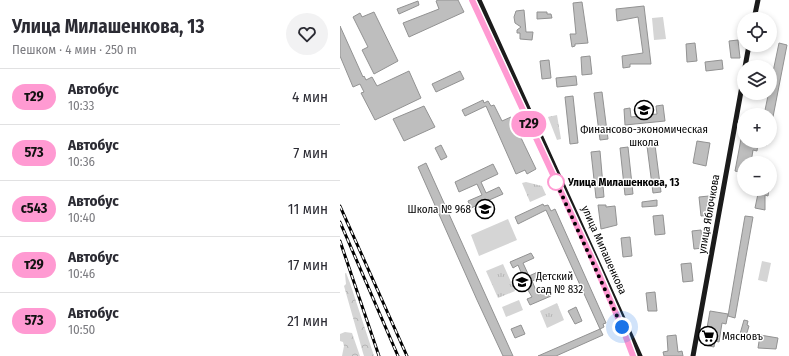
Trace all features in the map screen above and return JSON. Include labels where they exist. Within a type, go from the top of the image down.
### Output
[{"type":"main road","name":"улица Милашенкова","points":[[472,0],[611,302],[633,356]]},
{"type":"main road","name":"улица Милашенкова","points":[[480,0],[640,356]]},
{"type":"main road","points":[[755,12],[758,0]]},
{"type":"main road","name":"улица Яблочкова","points":[[693,356],[739,100]]},
{"type":"green space","points":[[663,17],[666,39],[654,40],[652,18]]},
{"type":"green space","points":[[557,115],[561,139],[557,140],[548,117]]},
{"type":"green space","points":[[526,182],[542,186],[546,195],[530,202],[522,183]]},
{"type":"green space","points":[[508,219],[517,240],[479,256],[471,235]]},
{"type":"green space","points":[[762,261],[771,263],[767,282],[758,280]]},
{"type":"green space","points":[[503,264],[515,291],[498,298],[486,271]]},
{"type":"green space","points":[[346,273],[374,356],[364,356],[344,286],[346,284]]},
{"type":"green space","points":[[519,300],[523,310],[506,317],[502,307]]},
{"type":"green space","points":[[557,303],[564,320],[547,328],[540,311]]},
{"type":"green space","points":[[345,332],[352,333],[360,356],[342,356],[344,346],[343,342],[340,341],[340,334]]},
{"type":"building","points":[[458,0],[464,12],[409,37],[403,23],[439,9],[436,1]]},
{"type":"building","points":[[418,1],[419,5],[399,14],[397,9]]},
{"type":"building","points":[[582,2],[588,43],[575,44],[575,46],[572,47],[570,34],[576,34],[573,3]]},
{"type":"building","points":[[644,6],[651,64],[630,64],[630,67],[623,68],[622,56],[643,53],[638,17],[617,21],[616,9]]},
{"type":"building","points":[[524,10],[526,32],[533,32],[532,40],[520,39],[520,33],[517,33],[517,30],[521,27],[515,23],[514,17],[516,11]]},
{"type":"building","points":[[374,12],[398,61],[374,74],[362,50],[368,47],[353,17],[360,13],[362,17]]},
{"type":"building","points":[[537,12],[547,12],[547,14],[551,14],[552,18],[537,19]]},
{"type":"building","points":[[340,26],[363,77],[364,76],[366,80],[372,77],[377,86],[409,71],[421,98],[375,120],[361,93],[364,92],[360,84],[353,87],[340,56]]},
{"type":"building","points":[[737,40],[737,52],[739,52],[740,58],[731,58],[729,41]]},
{"type":"building","points":[[695,43],[697,61],[687,62],[686,44]]},
{"type":"building","points":[[779,43],[787,45],[777,96],[777,60],[775,60]]},
{"type":"building","points":[[590,56],[592,74],[582,75],[581,57]]},
{"type":"building","points":[[549,60],[551,78],[542,79],[540,61]]},
{"type":"building","points":[[722,60],[723,69],[706,71],[705,62]]},
{"type":"building","points":[[460,71],[464,79],[436,92],[432,84]]},
{"type":"building","points":[[576,76],[577,85],[557,87],[556,78]]},
{"type":"building","points":[[602,92],[608,139],[600,140],[594,93]]},
{"type":"building","points":[[573,96],[578,143],[570,144],[565,97]]},
{"type":"building","points":[[483,100],[484,103],[488,101],[491,106],[494,105],[502,121],[511,117],[536,169],[527,174],[525,170],[516,174],[486,106],[465,116],[462,110]]},
{"type":"building","points":[[767,100],[776,100],[775,108],[765,108]]},
{"type":"building","points":[[663,105],[665,121],[625,125],[624,109],[630,108],[631,117],[641,116],[640,107],[648,106],[649,115],[657,114],[656,106]]},
{"type":"building","points":[[424,106],[435,127],[404,141],[393,119]]},
{"type":"building","points":[[697,141],[710,143],[706,166],[693,163]]},
{"type":"building","points":[[441,145],[447,157],[441,160],[435,148]]},
{"type":"building","points":[[655,145],[661,192],[653,193],[647,146]]},
{"type":"building","points":[[628,147],[633,194],[625,195],[620,148]]},
{"type":"building","points":[[739,148],[757,148],[757,151],[753,150],[752,156],[738,156]]},
{"type":"building","points":[[600,151],[604,197],[596,198],[591,152]]},
{"type":"building","points":[[737,160],[737,171],[735,171]]},
{"type":"building","points":[[426,163],[513,356],[503,356],[477,300],[418,167]]},
{"type":"building","points":[[493,164],[498,174],[481,182],[486,193],[499,187],[503,194],[471,208],[468,201],[482,195],[477,184],[459,192],[455,182]]},
{"type":"building","points":[[709,196],[711,215],[701,216],[699,197]]},
{"type":"building","points":[[758,196],[765,196],[765,210],[755,208]]},
{"type":"building","points":[[657,200],[657,206],[642,207],[642,202]]},
{"type":"building","points":[[543,204],[544,206],[548,205],[551,211],[555,209],[606,323],[603,324],[604,327],[600,329],[546,210],[518,224],[515,217]]},
{"type":"building","points":[[598,205],[606,205],[606,207],[615,206],[617,225],[601,229]]},
{"type":"building","points":[[663,215],[665,234],[655,235],[653,216]]},
{"type":"building","points":[[745,216],[753,217],[735,318],[728,316]]},
{"type":"building","points":[[701,230],[703,248],[694,249],[692,231]]},
{"type":"building","points":[[630,237],[632,256],[623,257],[621,238]]},
{"type":"building","points":[[531,253],[534,258],[523,263],[529,276],[540,271],[542,277],[532,281],[538,295],[548,290],[551,296],[530,305],[527,299],[532,297],[525,285],[526,284],[518,265],[513,268],[510,262]]},
{"type":"building","points":[[691,263],[693,281],[683,282],[681,264]]},
{"type":"building","points":[[655,292],[657,311],[648,311],[646,293]]},
{"type":"building","points":[[576,307],[582,321],[575,324],[568,311]]},
{"type":"building","points":[[710,311],[728,314],[726,324],[722,323],[719,342],[715,341],[714,347],[704,345]]},
{"type":"building","points":[[744,320],[748,321],[747,325],[749,326],[746,336],[740,334]]},
{"type":"building","points":[[521,325],[525,334],[515,338],[511,329]]},
{"type":"building","points":[[600,329],[603,335],[556,356],[538,356]]},
{"type":"building","points":[[676,335],[678,352],[682,351],[683,356],[664,356],[663,352],[668,351],[667,336]]},
{"type":"building","points":[[760,335],[778,338],[776,349],[758,348]]},
{"type":"railway","points":[[340,206],[407,356]]},
{"type":"railway","points":[[340,222],[398,356]]},
{"type":"railway","points":[[340,241],[379,356]]},
{"type":"bus line","name":"т29","points":[[472,0],[537,143],[594,263],[633,356]]},
{"type":"place","name":"Финансово-экономическая школа","points":[[644,110]]},
{"type":"place","name":"Улица Милашенкова, 13","points":[[556,182]]},
{"type":"place","name":"Школа № 968","points":[[485,209]]},
{"type":"place","name":"Детский сад № 832","points":[[522,282]]},
{"type":"place","name":"Мясновъ","points":[[708,336]]},
{"type":"route","points":[[556,182],[555,180],[622,327]]}]
